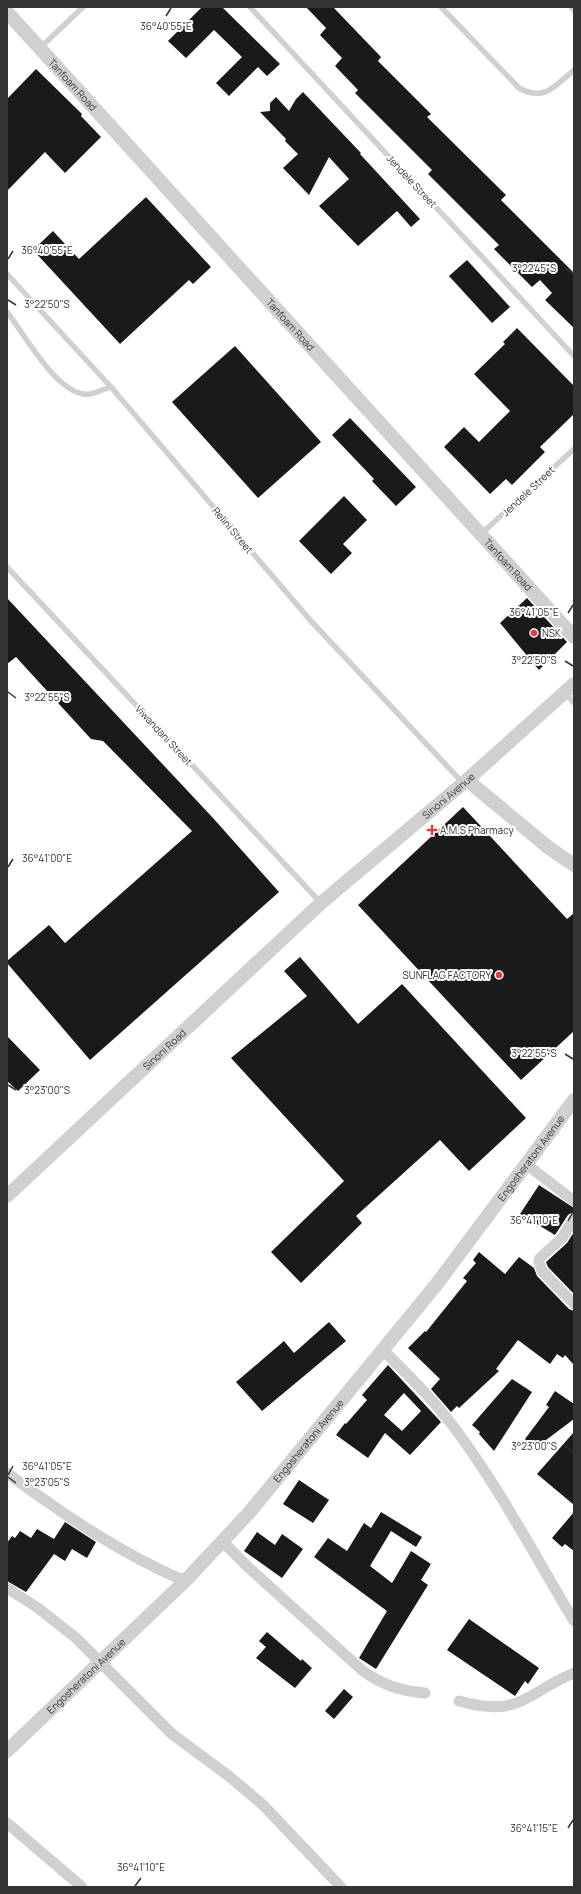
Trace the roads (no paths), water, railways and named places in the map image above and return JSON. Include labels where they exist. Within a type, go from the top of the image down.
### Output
[{"type":"street","name":"Tanfoam Road","points":[[7,12],[574,637]]},
{"type":"street","name":"Sinoni Avenue","points":[[321,903],[571,693]]},
{"type":"street","points":[[465,781],[549,848],[574,865]]},
{"type":"street","name":"Sinoni Road","points":[[7,1196],[321,903]]},
{"type":"street","name":"Engosheratoni Avenue","points":[[7,1751],[102,1662],[223,1542],[383,1350],[475,1235],[574,1100]]},
{"type":"street","points":[[526,1164],[574,1201]]},
{"type":"street","points":[[574,1219],[562,1238],[540,1258],[539,1261],[542,1271],[574,1304]]},
{"type":"street","points":[[383,1350],[441,1410],[468,1447],[500,1497],[574,1621]]},
{"type":"street","points":[[7,1473],[103,1538],[154,1568],[185,1581]]},
{"type":"street","points":[[223,1542],[249,1568],[363,1671],[394,1689],[425,1693]]},
{"type":"street","points":[[7,1588],[58,1623],[102,1662],[130,1694],[172,1734],[230,1777],[263,1805],[341,1887]]},
{"type":"street","points":[[459,1701],[490,1708],[506,1707],[520,1703],[574,1673]]},
{"type":"street","points":[[7,1824],[82,1887]]},
{"type":"lane","points":[[40,49],[83,7]]},
{"type":"lane","name":"Jendele Street","points":[[250,7],[574,356]]},
{"type":"lane","points":[[441,7],[519,88],[529,94],[540,94],[549,90],[574,70]]},
{"type":"lane","points":[[571,7],[574,10]]},
{"type":"lane","name":"Relini Street","points":[[7,274],[111,387],[310,620],[465,781]]},
{"type":"lane","points":[[7,312],[57,379],[75,392],[90,394],[111,387]]},
{"type":"lane","name":"Jendele Street","points":[[481,534],[574,449]]},
{"type":"lane","name":"Viwandani Street","points":[[7,567],[321,903]]},
{"type":"place","name":"NSK","points":[[534,633]]},
{"type":"place","name":"A.M.S Pharmacy","points":[[432,830]]},
{"type":"place","name":"SUNFLAG FACTORY","points":[[499,975]]}]
